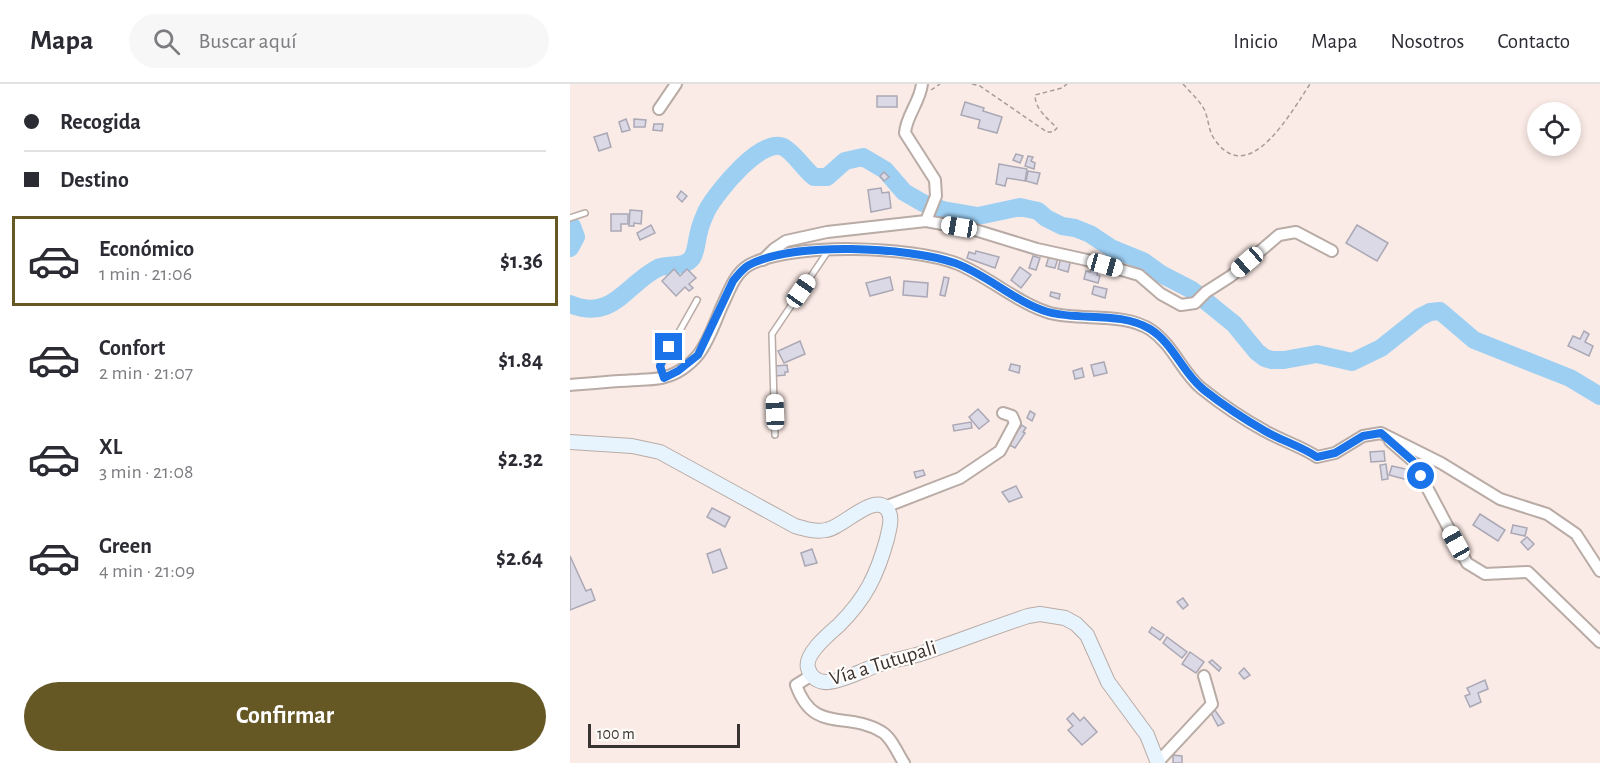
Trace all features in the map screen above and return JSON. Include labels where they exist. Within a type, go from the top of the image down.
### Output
[{"type":"street","points":[[659,109],[676,84]]},
{"type":"street","points":[[922,84],[921,96],[905,126],[905,133],[933,175],[936,196],[928,217]]},
{"type":"street","points":[[762,260],[786,241],[827,232],[928,217],[1036,249],[1087,260],[1139,275],[1161,294],[1181,305],[1195,303],[1279,235],[1296,232],[1332,251]]},
{"type":"street","points":[[570,384],[664,378],[678,371],[698,355],[733,281],[749,265],[762,260],[796,252],[829,250],[924,254],[956,264],[986,278],[1038,309],[1061,315],[1128,321],[1151,330],[1176,355],[1203,390],[1256,426],[1302,447],[1317,457],[1335,453],[1363,436],[1381,433],[1441,463],[1500,500],[1547,514],[1576,534],[1600,571]]},
{"type":"street","points":[[570,442],[632,446],[660,452],[795,526],[825,531],[869,506],[876,504],[885,507],[960,478],[1000,451],[1015,423],[1012,416],[1004,413]]},
{"type":"street","points":[[1381,433],[1413,461],[1467,564],[1485,574],[1528,572],[1600,642]]},
{"type":"street","name":"Vía a Tutupali","points":[[885,507],[891,524],[875,578],[854,609],[813,652],[808,662],[808,670],[812,675],[820,682],[830,682],[1028,616],[1040,614],[1065,618],[1076,624],[1087,635],[1108,682],[1146,735],[1158,763]]},
{"type":"street","points":[[812,675],[796,685],[801,698],[814,714],[851,721],[884,732],[904,763]]},
{"type":"street","points":[[1158,763],[1212,704],[1204,676]]},
{"type":"lane","points":[[570,218],[585,213]]},
{"type":"lane","points":[[775,435],[772,334],[829,250]]},
{"type":"lane","points":[[664,378],[660,366],[697,300]]},
{"type":"path","points":[[972,84],[980,86],[1047,132],[1053,132],[1057,128],[1044,116],[1035,102],[1035,95],[1062,88],[1067,84]]},
{"type":"path","points":[[1183,84],[1204,109],[1213,138],[1225,153],[1240,157],[1253,154],[1279,129],[1310,84]]},
{"type":"building","points":[[877,96],[897,96],[897,107],[877,107]]},
{"type":"building","points":[[965,102],[1002,117],[997,133],[978,128],[980,120],[961,115]]},
{"type":"building","points":[[626,119],[630,130],[622,132],[619,122]]},
{"type":"building","points":[[634,119],[646,120],[645,127],[634,127]]},
{"type":"building","points":[[654,124],[663,124],[662,131],[653,130]]},
{"type":"building","points":[[607,133],[611,147],[599,151],[594,137]]},
{"type":"building","points":[[1016,154],[1023,156],[1020,163],[1013,160]]},
{"type":"building","points":[[1028,156],[1033,157],[1031,161],[1035,163],[1034,169],[1025,166]]},
{"type":"building","points":[[999,164],[1027,169],[1025,181],[1007,178],[1005,186],[996,184]]},
{"type":"building","points":[[1028,171],[1040,173],[1037,184],[1026,181]]},
{"type":"building","points":[[884,172],[889,177],[884,181],[880,176]]},
{"type":"building","points":[[881,188],[882,193],[889,192],[891,208],[871,212],[868,190]]},
{"type":"building","points":[[681,191],[687,196],[682,202],[677,197]]},
{"type":"building","points":[[630,210],[642,211],[641,224],[634,223],[634,226],[629,226]]},
{"type":"building","points":[[611,214],[628,214],[628,224],[621,224],[621,231],[611,231]]},
{"type":"building","points":[[651,225],[655,233],[640,240],[637,233]]},
{"type":"building","points":[[1357,225],[1388,243],[1377,261],[1346,243]]},
{"type":"building","points":[[976,251],[999,257],[995,268],[967,258],[969,252],[975,254]]},
{"type":"building","points":[[1033,256],[1040,258],[1036,270],[1029,268]]},
{"type":"building","points":[[1049,256],[1058,258],[1055,268],[1046,266]]},
{"type":"building","points":[[1061,257],[1071,259],[1068,272],[1058,269]]},
{"type":"building","points":[[1020,267],[1031,275],[1021,288],[1011,280]]},
{"type":"building","points":[[674,269],[680,276],[687,269],[696,278],[689,284],[693,288],[689,291],[685,287],[676,296],[662,281]]},
{"type":"building","points":[[1091,269],[1098,271],[1097,275],[1100,276],[1098,283],[1084,279],[1086,271],[1090,272]]},
{"type":"building","points":[[890,277],[893,290],[870,296],[866,283]]},
{"type":"building","points":[[944,277],[949,278],[945,296],[940,295]]},
{"type":"building","points":[[904,281],[928,283],[927,297],[903,295]]},
{"type":"building","points":[[1094,286],[1107,289],[1105,298],[1092,294]]},
{"type":"building","points":[[1051,292],[1060,294],[1059,299],[1050,296]]},
{"type":"building","points":[[1584,331],[1589,334],[1585,342],[1593,346],[1589,356],[1568,346],[1573,336],[1580,339]]},
{"type":"building","points":[[800,341],[805,354],[784,363],[778,351]]},
{"type":"building","points":[[1104,362],[1107,373],[1094,376],[1091,365]]},
{"type":"building","points":[[1011,364],[1020,366],[1019,373],[1009,370]]},
{"type":"building","points":[[787,365],[788,372],[785,372],[785,375],[776,376],[775,366]]},
{"type":"building","points":[[1082,368],[1084,377],[1075,379],[1073,371]]},
{"type":"building","points":[[978,409],[989,421],[979,429],[969,417]]},
{"type":"building","points":[[1030,411],[1035,414],[1032,421],[1027,418]]},
{"type":"building","points":[[971,422],[972,428],[954,431],[953,425]]},
{"type":"building","points":[[1022,425],[1026,428],[1023,432],[1025,433],[1015,448],[1008,444]]},
{"type":"building","points":[[1384,451],[1385,461],[1371,462],[1370,452]]},
{"type":"building","points":[[1386,464],[1388,479],[1382,480],[1380,465]]},
{"type":"building","points":[[1392,466],[1410,470],[1408,480],[1389,475]]},
{"type":"building","points":[[923,470],[925,475],[916,478],[914,472]]},
{"type":"building","points":[[1016,486],[1022,497],[1009,502],[1002,492]]},
{"type":"building","points":[[712,508],[730,517],[725,527],[707,517]]},
{"type":"building","points":[[1480,514],[1505,530],[1498,541],[1473,525]]},
{"type":"building","points":[[1513,525],[1527,528],[1525,536],[1511,533]]},
{"type":"building","points":[[1527,537],[1534,544],[1528,550],[1521,542]]},
{"type":"building","points":[[720,549],[727,568],[713,573],[707,554]]},
{"type":"building","points":[[812,549],[817,563],[805,566],[801,553]]},
{"type":"building","points":[[570,556],[586,591],[591,589],[595,600],[570,610]]},
{"type":"building","points":[[1183,598],[1188,605],[1183,609],[1177,602]]},
{"type":"building","points":[[1152,627],[1164,635],[1160,640],[1149,632]]},
{"type":"building","points":[[1167,637],[1187,652],[1182,658],[1163,643]]},
{"type":"building","points":[[1190,652],[1204,662],[1196,673],[1182,664]]},
{"type":"building","points":[[1212,660],[1221,668],[1219,671],[1209,662]]},
{"type":"building","points":[[1244,668],[1250,675],[1244,679],[1239,673]]},
{"type":"building","points":[[1485,680],[1488,689],[1478,693],[1481,702],[1470,707],[1465,696],[1470,694],[1467,688]]},
{"type":"building","points":[[1214,709],[1224,723],[1218,726],[1210,711]]},
{"type":"building","points":[[1073,713],[1080,721],[1084,717],[1097,732],[1082,745],[1068,730],[1073,726],[1067,719]]},
{"type":"building","points":[[1173,755],[1182,756],[1182,763],[1173,763]]},
{"type":"waterway","points":[[570,304],[585,308],[608,305],[658,268],[684,264],[692,258],[707,210],[720,191],[753,157],[765,149],[776,146],[789,151],[814,177],[827,177],[845,161],[863,157],[885,170],[904,192],[923,203],[943,210],[978,216],[1020,207],[1038,211],[1062,226],[1090,234],[1111,248],[1143,261],[1161,274],[1192,290],[1234,324],[1257,352],[1265,358],[1284,360],[1317,354],[1352,362],[1381,348],[1420,317],[1430,312],[1440,311],[1474,340],[1570,378],[1600,396]]},
{"type":"waterway","points":[[570,227],[572,226],[576,237],[570,248]]},
{"type":"route","points":[[669,347],[660,366],[664,378],[678,371],[698,355],[733,281],[749,265],[762,260],[796,252],[829,250],[924,254],[956,264],[986,278],[1038,309],[1061,315],[1128,321],[1151,330],[1176,355],[1203,390],[1266,432],[1302,447],[1317,457],[1335,453],[1363,436],[1381,433],[1413,461],[1421,476]]}]
